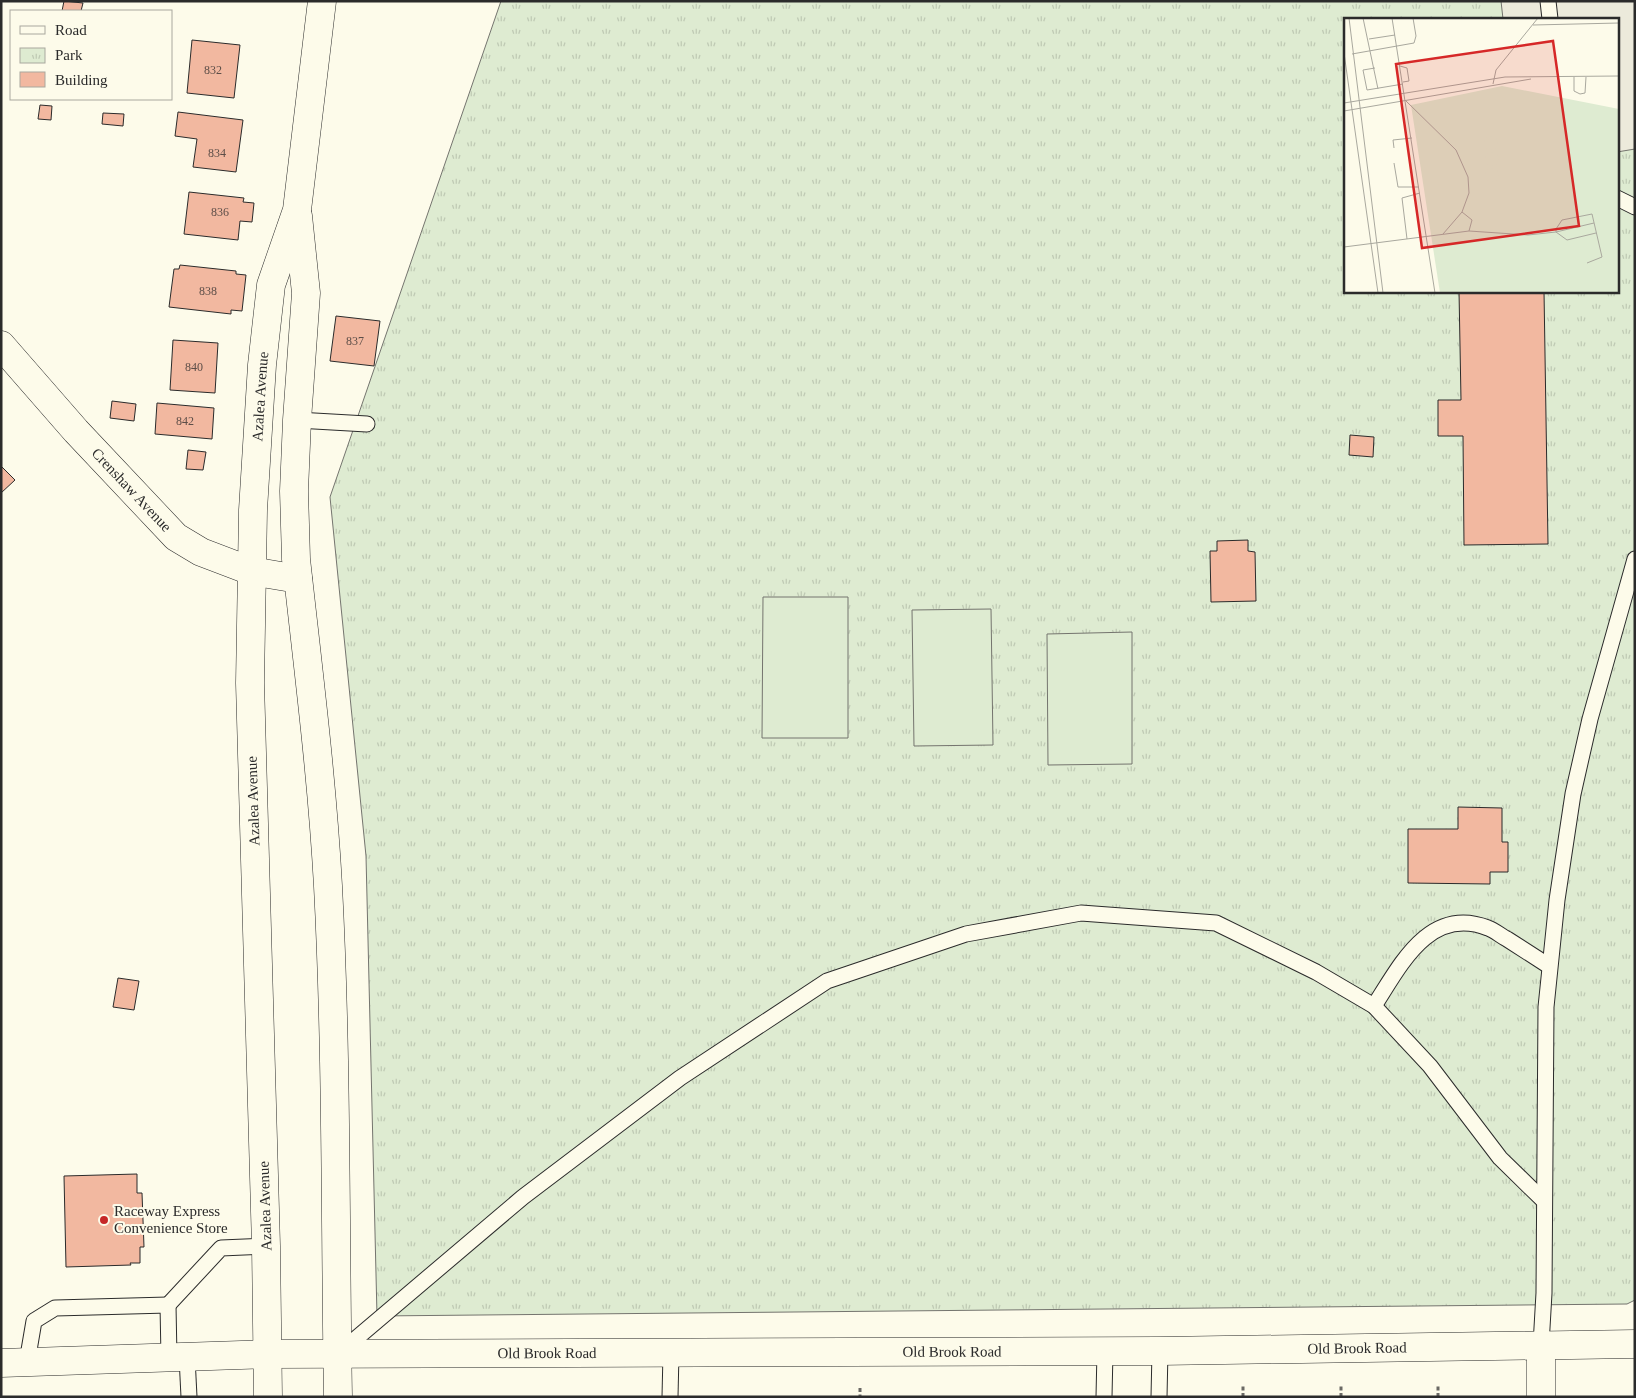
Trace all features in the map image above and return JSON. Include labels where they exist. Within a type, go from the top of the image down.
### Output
[{"type":"main road","name":"Azalea Avenue","points":[[268,1397],[266,1246],[250,683],[254,465],[271,285],[297,210],[322,1]]},
{"type":"main road","name":"Azalea Avenue","points":[[297,210],[306,293],[297,420],[294,519],[328,885],[335,1121],[338,1397]]},
{"type":"main road","name":"Crenshaw Avenue","points":[[1,345],[76,431],[176,537],[201,552],[251,571],[298,578]]},
{"type":"main road","name":"Old Brook Road","points":[[14,1363],[268,1354],[1105,1351],[1635,1344]]},
{"type":"main road","points":[[1541,1397],[1542,1345]]},
{"type":"lane","points":[[1548,1],[1550,18]]},
{"type":"lane","points":[[1618,198],[1635,207]]},
{"type":"lane","points":[[297,420],[367,424]]},
{"type":"lane","points":[[1542,1345],[1546,1016],[1549,966],[1573,794],[1590,719],[1635,559]]},
{"type":"lane","points":[[337,1354],[523,1197],[688,1073],[827,981],[966,934],[1081,912],[1216,923],[1316,972],[1374,1006],[1430,1066],[1500,1158],[1543,1200]]},
{"type":"lane","points":[[1374,1006],[1410,951],[1426,936],[1454,923],[1470,923],[1489,928],[1549,966]]},
{"type":"lane","points":[[14,1363],[34,1321],[55,1308],[168,1305],[221,1248],[266,1246]]},
{"type":"lane","points":[[168,1305],[178,1357],[189,1397]]},
{"type":"lane","points":[[1158,1397],[1160,1350]]},
{"type":"lane","points":[[1104,1397],[1105,1351]]},
{"type":"lane","points":[[670,1397],[671,1353]]},
{"type":"path","points":[[1438,1384],[1438,1397]]},
{"type":"path","points":[[1243,1385],[1243,1397]]},
{"type":"path","points":[[1341,1385],[1341,1397]]},
{"type":"path","points":[[860,1388],[860,1397]]},
{"type":"green space","points":[[501,1],[1635,1],[1635,1300],[1627,1304],[377,1316],[366,856],[330,497]]},
{"type":"green space","points":[[763,597],[848,597],[848,738],[762,738]]},
{"type":"green space","points":[[991,609],[993,745],[914,746],[912,610]]},
{"type":"green space","points":[[1132,632],[1132,764],[1048,765],[1047,634]]},
{"type":"shaded area","points":[[1501,1],[1635,1],[1635,149],[1618,152],[1618,18],[1503,18]]},
{"type":"building","points":[[64,1],[83,3],[81,10],[62,10]]},
{"type":"building","points":[[192,40],[240,45],[234,98],[187,93]]},
{"type":"building","points":[[40,105],[52,106],[51,120],[38,119]]},
{"type":"building","points":[[178,112],[243,120],[236,172],[193,167],[197,139],[175,136]]},
{"type":"building","points":[[103,113],[124,114],[123,126],[102,124]]},
{"type":"building","points":[[189,192],[244,198],[243,202],[254,203],[252,222],[240,221],[238,240],[184,234]]},
{"type":"building","points":[[180,265],[236,271],[236,274],[246,275],[242,311],[231,310],[231,314],[169,307],[174,269],[179,269]]},
{"type":"building","points":[[1459,292],[1544,292],[1548,544],[1464,545],[1463,436],[1438,436],[1438,400],[1461,400]]},
{"type":"building","points":[[336,316],[380,321],[374,366],[330,361]]},
{"type":"building","points":[[173,340],[218,343],[215,393],[170,390]]},
{"type":"building","points":[[112,401],[136,404],[134,421],[110,418]]},
{"type":"building","points":[[157,403],[214,408],[212,439],[155,434]]},
{"type":"building","points":[[1350,435],[1374,437],[1373,457],[1349,455]]},
{"type":"building","points":[[188,450],[206,452],[203,470],[186,469]]},
{"type":"building","points":[[1,466],[15,480],[1,493]]},
{"type":"building","points":[[1248,540],[1248,551],[1255,552],[1256,601],[1211,602],[1210,551],[1217,551],[1217,541]]},
{"type":"building","points":[[1458,807],[1502,808],[1502,842],[1508,842],[1508,872],[1490,872],[1490,884],[1408,883],[1408,829],[1458,829]]},
{"type":"building","points":[[118,978],[139,981],[134,1010],[113,1007]]},
{"type":"building","name":"Raceway Express Convenience Store","points":[[137,1174],[137,1193],[142,1193],[144,1247],[140,1247],[140,1263],[130,1263],[131,1265],[66,1267],[64,1176]]},
{"type":"place","name":"Raceway Express Convenience Store","points":[[104,1220]]}]
